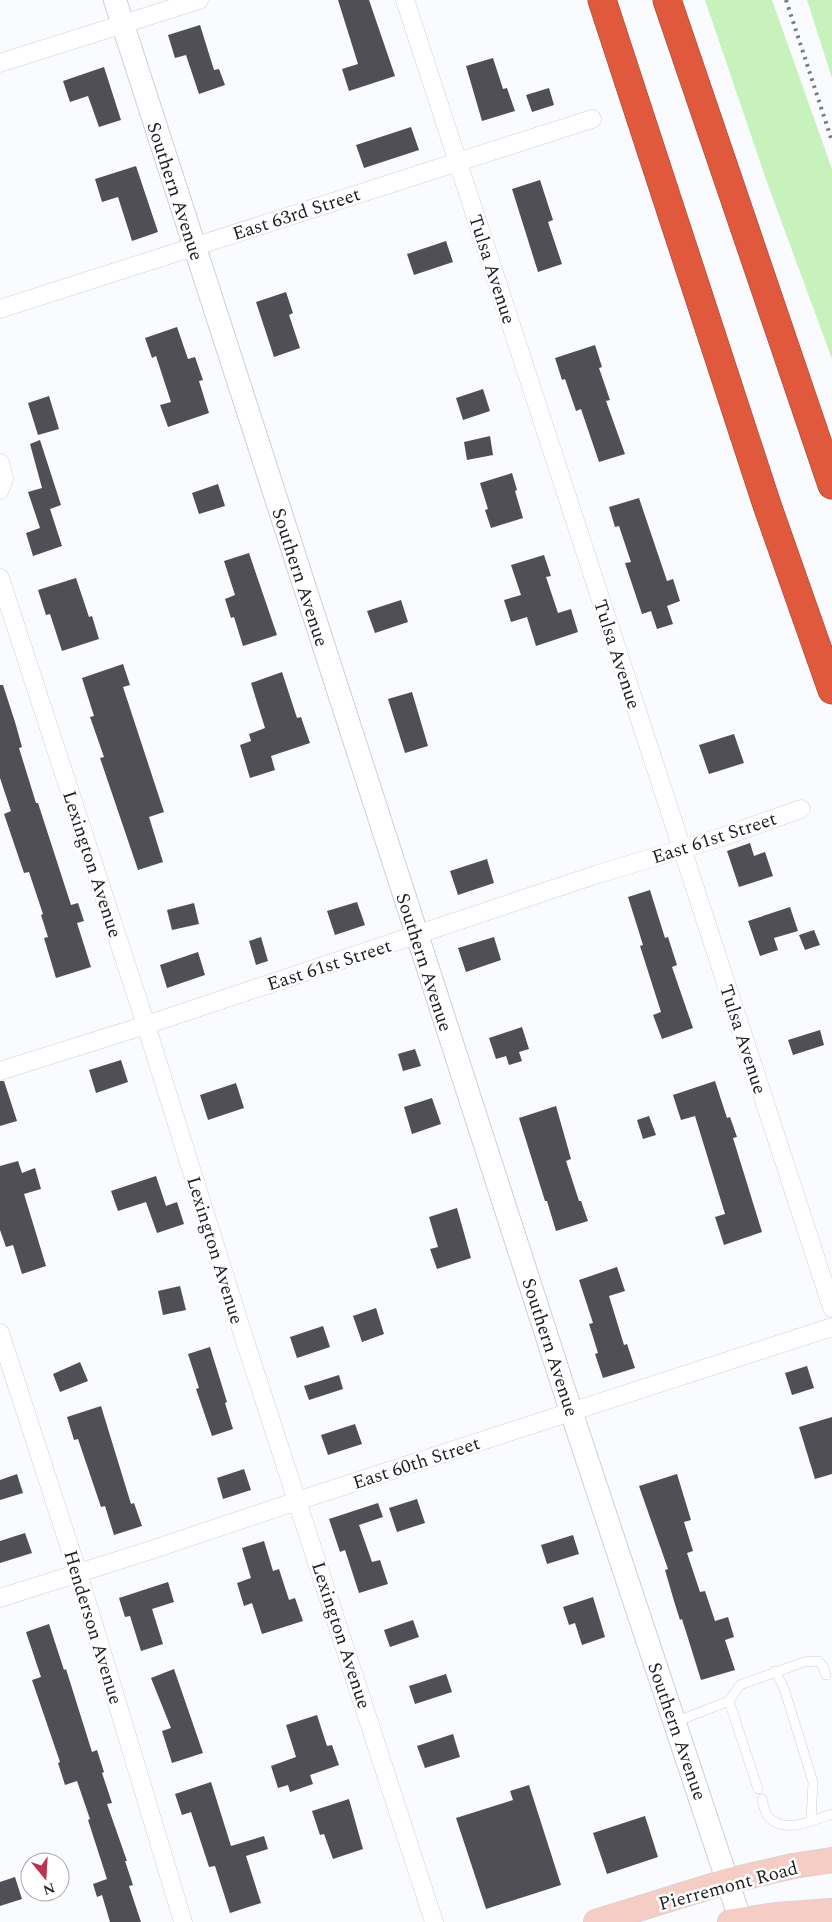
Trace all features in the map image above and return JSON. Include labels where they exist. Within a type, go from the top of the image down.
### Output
[{"type":"highway","points":[[602,0],[767,505],[832,690]]},
{"type":"highway","points":[[668,0],[832,485]]},
{"type":"main road","name":"Pierremont Road","points":[[596,1922],[728,1881],[793,1866],[832,1860]]},
{"type":"main road","name":"Pierremont Road","points":[[737,1921],[778,1915],[832,1912]]},
{"type":"street","name":"Southern Avenue","points":[[114,0],[571,1411],[728,1881],[737,1921]]},
{"type":"street","points":[[0,63],[199,0]]},
{"type":"street","name":"Tulsa Avenue","points":[[405,0],[832,1308]]},
{"type":"street","name":"East 63rd Street","points":[[0,309],[592,119]]},
{"type":"street","points":[[0,463],[4,479],[0,490]]},
{"type":"street","name":"Lexington Avenue","points":[[0,578],[146,1025],[244,1338],[434,1922]]},
{"type":"street","name":"East 61st Street","points":[[0,1071],[146,1025],[598,874],[682,849],[801,809]]},
{"type":"street","name":"East 60th Street","points":[[0,1598],[148,1552],[297,1500],[832,1327]]},
{"type":"street","name":"Henderson Avenue","points":[[0,1332],[78,1574],[183,1922]]},
{"type":"lane","points":[[675,1722],[729,1701],[740,1685],[775,1671],[804,1662],[818,1660],[823,1666],[826,1675]]},
{"type":"lane","points":[[775,1671],[784,1688],[813,1782],[811,1821]]},
{"type":"lane","points":[[729,1701],[758,1789]]},
{"type":"lane","points":[[762,1799],[767,1814],[776,1822],[785,1826],[793,1826],[832,1814]]},
{"type":"green space","points":[[705,0],[772,0],[832,169],[832,359],[768,185]]},
{"type":"green space","points":[[807,0],[832,0],[832,78]]},
{"type":"building","points":[[338,0],[369,0],[395,76],[349,91],[342,69],[358,64]]},
{"type":"building","points":[[200,25],[214,70],[219,69],[225,85],[199,94],[186,55],[175,58],[168,35]]},
{"type":"building","points":[[493,58],[503,89],[507,88],[515,111],[482,121],[466,66]]},
{"type":"building","points":[[104,67],[121,120],[99,127],[88,96],[70,102],[63,81]]},
{"type":"building","points":[[549,88],[554,105],[532,112],[526,95]]},
{"type":"building","points":[[411,127],[419,150],[364,168],[356,145]]},
{"type":"building","points":[[136,166],[158,232],[132,241],[118,197],[102,202],[95,179]]},
{"type":"building","points":[[540,180],[553,220],[548,222],[562,264],[538,272],[512,189]]},
{"type":"building","points":[[446,241],[453,262],[414,275],[407,254]]},
{"type":"building","points":[[286,292],[293,313],[289,315],[300,348],[274,357],[256,302]]},
{"type":"building","points":[[177,327],[188,359],[195,357],[203,380],[199,381],[209,413],[168,427],[160,405],[171,402],[156,356],[152,358],[145,338]]},
{"type":"building","points":[[595,345],[602,367],[599,368],[610,400],[606,401],[625,454],[599,462],[581,409],[576,411],[565,379],[562,380],[555,358]]},
{"type":"building","points":[[483,389],[490,411],[463,420],[456,398]]},
{"type":"building","points":[[49,396],[59,429],[38,435],[28,403]]},
{"type":"building","points":[[490,436],[493,455],[467,460],[464,442]]},
{"type":"building","points":[[40,440],[61,505],[50,509],[62,546],[33,556],[26,533],[40,528],[28,492],[42,488],[30,444]]},
{"type":"building","points":[[512,473],[523,518],[491,528],[485,510],[488,509],[480,483]]},
{"type":"building","points":[[218,484],[225,506],[199,514],[192,493]]},
{"type":"building","points":[[639,498],[667,581],[673,579],[680,601],[667,606],[673,624],[657,629],[651,611],[642,614],[625,563],[631,562],[619,526],[615,527],[609,507]]},
{"type":"building","points":[[249,553],[277,635],[243,646],[234,617],[231,618],[225,599],[235,595],[224,561]]},
{"type":"building","points":[[544,555],[551,576],[546,577],[558,613],[571,609],[578,632],[536,646],[527,617],[511,622],[504,600],[521,595],[511,565]]},
{"type":"building","points":[[76,578],[89,617],[92,616],[99,639],[62,651],[50,614],[46,615],[38,590]]},
{"type":"building","points":[[401,600],[408,622],[375,633],[367,611]]},
{"type":"building","points":[[123,664],[130,685],[123,687],[164,812],[149,817],[163,862],[138,870],[100,758],[104,757],[90,717],[94,716],[82,678]]},
{"type":"building","points":[[282,672],[297,718],[301,717],[310,743],[271,756],[275,770],[250,778],[240,745],[251,741],[249,734],[265,728],[251,683]]},
{"type":"building","points":[[0,685],[3,685],[15,722],[22,747],[19,748],[71,905],[78,903],[84,921],[77,923],[91,967],[56,978],[44,938],[48,937],[41,915],[43,914],[29,872],[24,873],[4,814],[11,811],[0,778]]},
{"type":"building","points":[[412,692],[428,746],[405,753],[388,699]]},
{"type":"building","points":[[734,734],[744,763],[709,774],[699,745]]},
{"type":"building","points":[[750,843],[754,856],[765,852],[773,876],[739,887],[727,851]]},
{"type":"building","points":[[487,859],[494,883],[458,895],[450,871]]},
{"type":"building","points":[[650,890],[665,938],[668,937],[677,965],[672,967],[693,1028],[662,1039],[653,1015],[661,1012],[640,946],[643,945],[628,897]]},
{"type":"building","points":[[357,902],[365,925],[335,935],[327,911]]},
{"type":"building","points":[[194,903],[199,924],[172,930],[167,910]]},
{"type":"building","points":[[790,907],[798,931],[774,938],[778,950],[760,956],[748,921]]},
{"type":"building","points":[[814,930],[820,945],[805,950],[799,935]]},
{"type":"building","points":[[261,937],[268,961],[256,965],[249,941]]},
{"type":"building","points":[[494,937],[501,960],[466,972],[458,948]]},
{"type":"building","points":[[198,952],[205,975],[167,988],[160,965]]},
{"type":"building","points":[[522,1027],[529,1049],[519,1052],[522,1061],[509,1065],[506,1056],[496,1059],[489,1038]]},
{"type":"building","points":[[820,1030],[824,1045],[793,1055],[788,1040]]},
{"type":"building","points":[[415,1049],[421,1066],[403,1071],[398,1054]]},
{"type":"building","points":[[121,1060],[128,1082],[96,1093],[89,1070]]},
{"type":"building","points":[[0,1081],[4,1081],[17,1121],[0,1126]]},
{"type":"building","points":[[715,1081],[727,1118],[730,1117],[737,1137],[733,1138],[762,1232],[724,1245],[715,1217],[725,1214],[695,1116],[681,1120],[673,1095]]},
{"type":"building","points":[[236,1083],[244,1108],[208,1120],[200,1095]]},
{"type":"building","points":[[432,1098],[441,1124],[412,1134],[404,1107]]},
{"type":"building","points":[[556,1106],[571,1159],[566,1161],[579,1201],[581,1201],[588,1221],[556,1231],[519,1118]]},
{"type":"building","points":[[649,1116],[656,1135],[643,1139],[637,1120]]},
{"type":"building","points":[[18,1161],[22,1173],[35,1168],[41,1189],[24,1194],[46,1266],[22,1274],[13,1245],[6,1247],[0,1230],[0,1166]]},
{"type":"building","points":[[156,1176],[166,1206],[177,1202],[184,1224],[157,1233],[146,1202],[118,1211],[111,1191]]},
{"type":"building","points":[[457,1208],[471,1258],[437,1269],[430,1249],[438,1247],[429,1217]]},
{"type":"building","points":[[617,1267],[625,1291],[609,1296],[624,1345],[627,1344],[635,1368],[603,1378],[595,1354],[598,1353],[589,1324],[593,1323],[579,1280]]},
{"type":"building","points":[[180,1286],[186,1310],[163,1315],[158,1291]]},
{"type":"building","points":[[376,1308],[384,1334],[362,1342],[353,1316]]},
{"type":"building","points":[[323,1326],[330,1347],[297,1358],[290,1337]]},
{"type":"building","points":[[210,1347],[227,1402],[225,1403],[233,1429],[212,1436],[196,1389],[199,1388],[188,1354]]},
{"type":"building","points":[[80,1362],[88,1381],[60,1392],[53,1374]]},
{"type":"building","points":[[807,1366],[814,1388],[792,1395],[785,1373]]},
{"type":"building","points":[[339,1375],[343,1389],[309,1400],[304,1386]]},
{"type":"building","points":[[101,1406],[131,1504],[134,1503],[142,1526],[114,1535],[105,1506],[101,1507],[78,1439],[74,1440],[67,1417]]},
{"type":"building","points":[[832,1417],[832,1474],[815,1479],[799,1427]]},
{"type":"building","points":[[355,1424],[362,1444],[328,1455],[321,1435]]},
{"type":"building","points":[[244,1469],[251,1490],[223,1499],[217,1478]]},
{"type":"building","points":[[17,1474],[23,1493],[0,1500],[0,1480]]},
{"type":"building","points":[[677,1474],[691,1520],[684,1522],[693,1551],[687,1553],[700,1592],[705,1591],[715,1621],[728,1617],[734,1637],[725,1640],[735,1670],[701,1680],[682,1619],[680,1620],[674,1601],[665,1570],[668,1569],[639,1486]]},
{"type":"building","points":[[417,1499],[425,1523],[397,1532],[389,1508]]},
{"type":"building","points":[[378,1503],[383,1517],[359,1525],[372,1562],[380,1560],[388,1584],[359,1593],[345,1550],[340,1552],[329,1519]]},
{"type":"building","points":[[25,1533],[32,1553],[0,1563],[0,1541]]},
{"type":"building","points":[[573,1535],[579,1554],[547,1564],[541,1545]]},
{"type":"building","points":[[264,1541],[273,1571],[279,1569],[289,1600],[295,1598],[303,1621],[262,1634],[252,1603],[244,1606],[237,1583],[251,1578],[242,1548]]},
{"type":"building","points":[[168,1582],[174,1602],[152,1609],[163,1644],[141,1651],[130,1616],[125,1617],[119,1598]]},
{"type":"building","points":[[593,1597],[605,1637],[582,1645],[575,1623],[569,1625],[563,1607]]},
{"type":"building","points":[[413,1620],[419,1637],[390,1647],[384,1630]]},
{"type":"building","points":[[49,1624],[64,1670],[66,1669],[92,1752],[97,1750],[104,1772],[102,1773],[112,1803],[107,1804],[127,1861],[125,1861],[133,1885],[129,1886],[141,1922],[110,1922],[102,1895],[97,1897],[93,1884],[107,1879],[88,1820],[90,1819],[77,1781],[65,1785],[58,1763],[60,1762],[32,1680],[41,1677],[26,1632]]},
{"type":"building","points":[[174,1669],[203,1753],[172,1763],[162,1731],[171,1728],[151,1678]]},
{"type":"building","points":[[446,1674],[452,1692],[415,1704],[409,1686]]},
{"type":"building","points":[[317,1715],[327,1746],[332,1745],[339,1765],[310,1775],[313,1784],[290,1792],[288,1785],[278,1788],[271,1766],[296,1757],[286,1725]]},
{"type":"building","points":[[453,1734],[460,1757],[425,1768],[417,1746]]},
{"type":"building","points":[[211,1782],[231,1846],[264,1836],[268,1849],[246,1856],[261,1903],[230,1913],[215,1866],[209,1867],[191,1812],[182,1815],[175,1794]]},
{"type":"building","points":[[529,1785],[561,1885],[486,1909],[456,1818],[513,1800],[510,1791]]},
{"type":"building","points":[[349,1799],[363,1849],[333,1859],[324,1834],[320,1835],[312,1811]]},
{"type":"building","points":[[645,1816],[658,1857],[607,1874],[593,1833]]},
{"type":"building","points":[[15,1877],[20,1900],[0,1906],[0,1882]]},
{"type":"railway","points":[[786,0],[832,141]]}]
